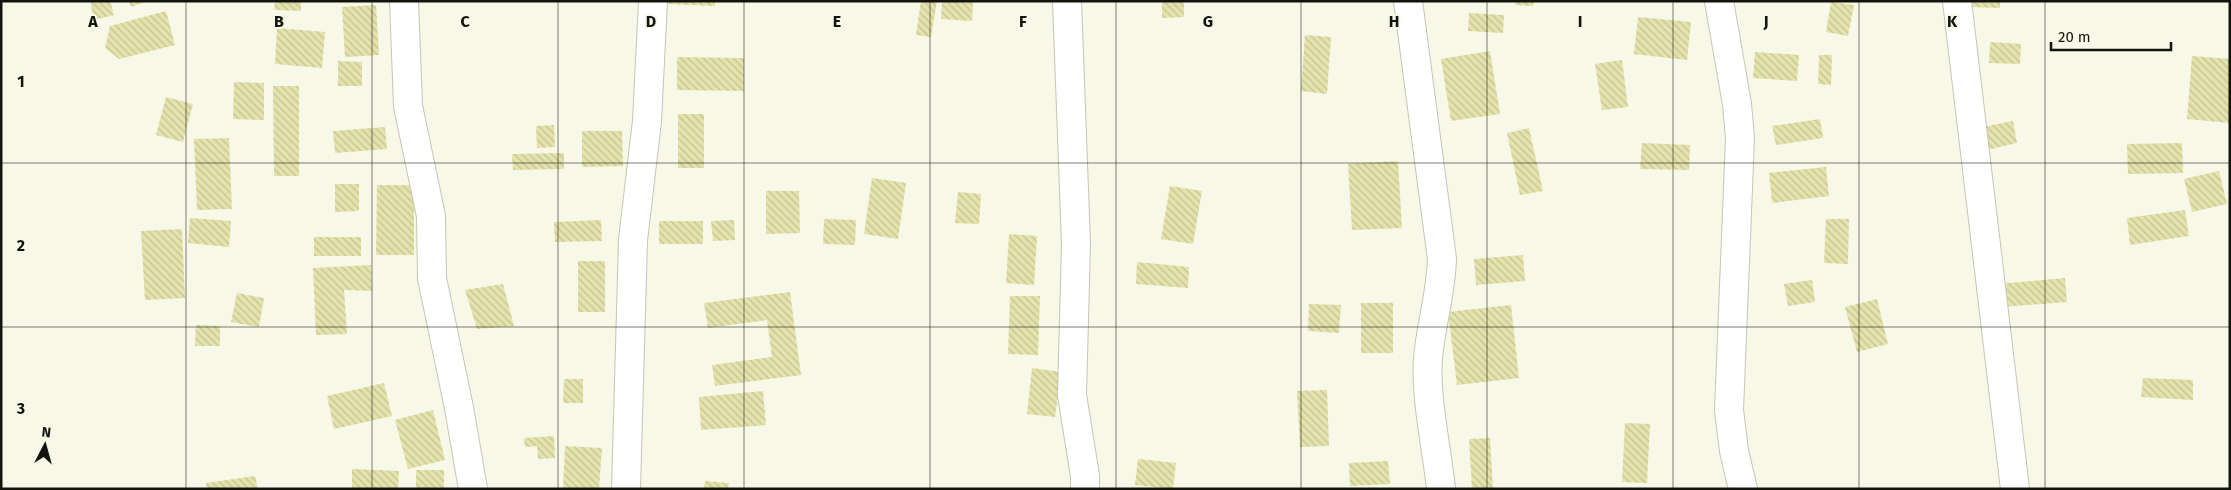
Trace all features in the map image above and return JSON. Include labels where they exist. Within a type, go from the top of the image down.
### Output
[{"type":"street","points":[[404,1],[408,106],[431,216],[432,278],[459,408],[473,489]]},
{"type":"street","points":[[626,489],[633,240],[647,121],[653,1]]},
{"type":"street","points":[[1067,1],[1076,244],[1072,395],[1085,476],[1085,489]]},
{"type":"street","points":[[1408,1],[1442,259],[1441,277],[1428,359],[1428,381],[1442,489]]},
{"type":"street","points":[[1719,1],[1737,104],[1740,138],[1729,410],[1734,451],[1743,489]]},
{"type":"street","points":[[1958,1],[2015,489]]},
{"type":"building","points":[[90,1],[110,1],[114,15],[94,20]]},
{"type":"building","points":[[129,1],[145,1],[145,2],[131,7]]},
{"type":"building","points":[[275,1],[301,1],[301,11],[274,10]]},
{"type":"building","points":[[668,1],[715,1],[715,6],[668,4]]},
{"type":"building","points":[[921,1],[937,1],[931,37],[916,35]]},
{"type":"building","points":[[942,1],[973,1],[972,21],[941,19]]},
{"type":"building","points":[[1162,1],[1184,1],[1184,17],[1162,18]]},
{"type":"building","points":[[1515,1],[1534,1],[1533,6],[1515,5]]},
{"type":"building","points":[[1968,1],[2000,1],[2000,8],[1967,7]]},
{"type":"building","points":[[1831,2],[1854,5],[1848,36],[1826,32]]},
{"type":"building","points":[[376,5],[379,55],[345,57],[342,7]]},
{"type":"building","points":[[166,11],[175,45],[119,59],[105,48],[110,26]]},
{"type":"building","points":[[1469,13],[1504,15],[1503,33],[1468,31]]},
{"type":"building","points":[[1638,17],[1691,22],[1687,60],[1634,54]]},
{"type":"building","points":[[277,28],[325,32],[322,68],[275,64]]},
{"type":"building","points":[[1305,35],[1331,37],[1327,94],[1301,91]]},
{"type":"building","points":[[1990,42],[2021,44],[2020,64],[1989,63]]},
{"type":"building","points":[[1490,51],[1500,114],[1451,121],[1441,59]]},
{"type":"building","points":[[1755,52],[1799,55],[1797,81],[1753,78]]},
{"type":"building","points":[[1819,55],[1832,55],[1831,85],[1818,84]]},
{"type":"building","points":[[2192,56],[2230,59],[2230,123],[2187,119]]},
{"type":"building","points":[[677,57],[744,58],[744,91],[677,90]]},
{"type":"building","points":[[1622,60],[1628,107],[1602,110],[1595,64]]},
{"type":"building","points":[[338,61],[362,62],[362,86],[338,86]]},
{"type":"building","points":[[234,82],[264,83],[264,120],[233,119]]},
{"type":"building","points":[[273,86],[299,86],[299,176],[274,176]]},
{"type":"building","points":[[166,97],[193,104],[183,142],[156,135]]},
{"type":"building","points":[[678,114],[704,114],[704,168],[678,168]]},
{"type":"building","points":[[1820,119],[1823,138],[1776,145],[1772,126]]},
{"type":"building","points":[[2013,121],[2017,143],[1987,150],[1982,127]]},
{"type":"building","points":[[554,125],[555,147],[537,148],[536,126]]},
{"type":"building","points":[[385,127],[387,149],[335,153],[333,131]]},
{"type":"building","points":[[1529,128],[1543,191],[1520,195],[1507,133]]},
{"type":"building","points":[[582,131],[622,131],[623,166],[582,167]]},
{"type":"building","points":[[229,138],[232,209],[197,210],[194,139]]},
{"type":"building","points":[[1642,143],[1690,145],[1689,170],[1640,169]]},
{"type":"building","points":[[2182,143],[2183,173],[2128,174],[2127,144]]},
{"type":"building","points":[[564,153],[564,169],[513,170],[512,154]]},
{"type":"building","points":[[1398,161],[1402,228],[1352,230],[1348,164]]},
{"type":"building","points":[[1826,167],[1829,196],[1772,203],[1769,173]]},
{"type":"building","points":[[2219,171],[2227,204],[2192,212],[2184,179]]},
{"type":"building","points":[[872,178],[906,183],[898,239],[864,234]]},
{"type":"building","points":[[335,184],[359,184],[359,211],[335,212]]},
{"type":"building","points":[[377,185],[414,185],[414,255],[376,255]]},
{"type":"building","points":[[1170,186],[1202,191],[1193,244],[1161,239]]},
{"type":"building","points":[[766,191],[799,191],[800,233],[766,234]]},
{"type":"building","points":[[958,192],[981,194],[979,224],[955,223]]},
{"type":"building","points":[[2185,210],[2189,236],[2130,245],[2127,218]]},
{"type":"building","points":[[190,218],[231,221],[229,247],[188,243]]},
{"type":"building","points":[[824,219],[856,220],[855,245],[823,244]]},
{"type":"building","points":[[1826,219],[1849,219],[1848,264],[1824,263]]},
{"type":"building","points":[[601,220],[602,241],[555,242],[554,222]]},
{"type":"building","points":[[734,220],[735,240],[713,241],[711,221]]},
{"type":"building","points":[[659,221],[703,221],[703,244],[659,244]]},
{"type":"building","points":[[182,229],[185,298],[145,300],[141,231]]},
{"type":"building","points":[[1009,234],[1037,236],[1034,285],[1006,283]]},
{"type":"building","points":[[314,237],[361,237],[361,256],[314,256]]},
{"type":"building","points":[[1523,255],[1525,281],[1476,285],[1474,259]]},
{"type":"building","points":[[578,261],[605,261],[605,312],[578,312]]},
{"type":"building","points":[[1137,262],[1189,267],[1188,288],[1136,284]]},
{"type":"building","points":[[371,265],[372,291],[344,290],[347,334],[316,335],[313,268]]},
{"type":"building","points":[[2065,278],[2067,302],[2002,307],[1999,284]]},
{"type":"building","points":[[1812,280],[1815,302],[1788,306],[1784,284]]},
{"type":"building","points":[[503,284],[514,326],[477,329],[465,290]]},
{"type":"building","points":[[790,292],[801,375],[715,386],[712,365],[772,357],[767,320],[708,328],[704,303]]},
{"type":"building","points":[[237,293],[264,298],[259,327],[231,322]]},
{"type":"building","points":[[1010,296],[1040,296],[1038,355],[1008,354]]},
{"type":"building","points":[[1877,299],[1888,344],[1857,352],[1845,307]]},
{"type":"building","points":[[1361,303],[1393,303],[1393,353],[1361,353]]},
{"type":"building","points":[[1309,304],[1341,305],[1339,333],[1308,331]]},
{"type":"building","points":[[1511,305],[1519,378],[1457,385],[1448,312]]},
{"type":"building","points":[[196,325],[220,326],[220,346],[195,346]]},
{"type":"building","points":[[1032,368],[1061,372],[1055,417],[1027,414]]},
{"type":"building","points":[[2143,378],[2193,380],[2193,400],[2141,397]]},
{"type":"building","points":[[564,379],[583,379],[583,403],[563,403]]},
{"type":"building","points":[[384,383],[392,416],[334,429],[327,396]]},
{"type":"building","points":[[1327,390],[1329,446],[1300,447],[1297,391]]},
{"type":"building","points":[[763,391],[766,425],[701,430],[699,397]]},
{"type":"building","points":[[433,410],[445,460],[408,469],[395,420]]},
{"type":"building","points":[[1625,423],[1650,424],[1647,483],[1622,482]]},
{"type":"building","points":[[554,436],[555,458],[538,459],[537,446],[525,447],[524,438]]},
{"type":"building","points":[[1490,438],[1493,489],[1472,489],[1469,439]]},
{"type":"building","points":[[565,446],[602,448],[599,489],[563,489]]},
{"type":"building","points":[[1138,459],[1176,463],[1173,489],[1135,485]]},
{"type":"building","points":[[1388,461],[1390,484],[1350,486],[1349,463]]},
{"type":"building","points":[[352,469],[399,471],[398,489],[352,489]]},
{"type":"building","points":[[416,470],[444,470],[444,489],[416,489]]},
{"type":"building","points":[[255,476],[258,489],[207,489],[206,483]]},
{"type":"building","points":[[705,481],[729,483],[728,489],[704,489]]}]
